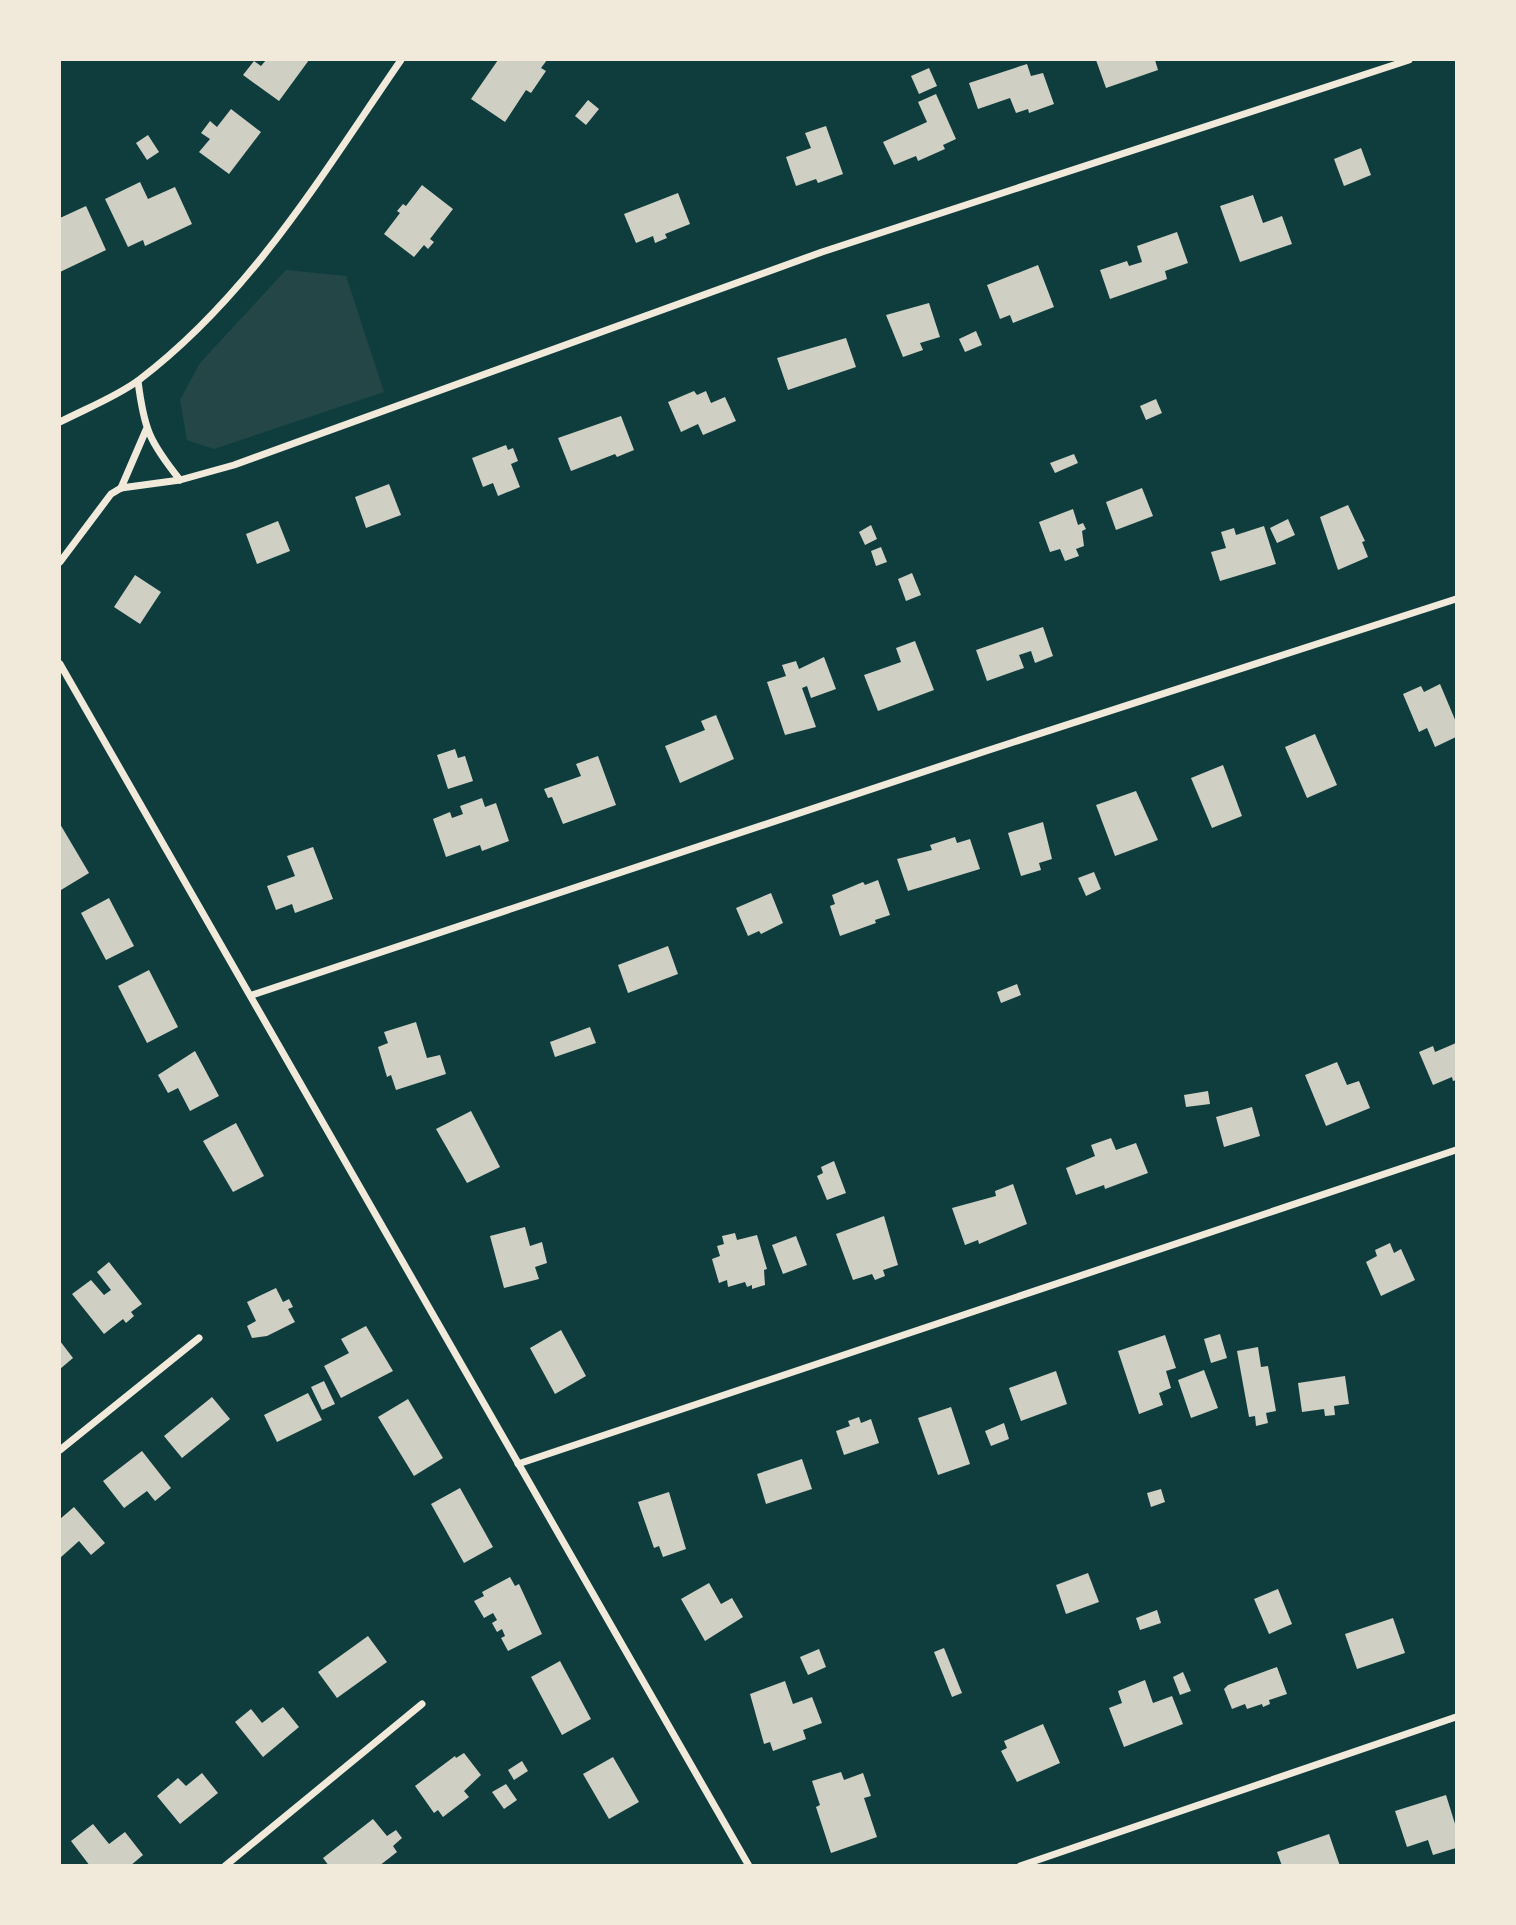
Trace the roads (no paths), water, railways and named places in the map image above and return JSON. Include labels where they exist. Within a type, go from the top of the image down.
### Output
[{"type":"street","points":[[60,422],[138,381],[211,315],[272,248],[401,60]]},
{"type":"street","points":[[60,562],[103,501],[121,488],[180,480],[234,465],[822,252],[1409,60]]},
{"type":"street","points":[[138,381],[146,430],[155,448],[180,480]]},
{"type":"street","points":[[121,488],[146,430]]},
{"type":"street","points":[[252,995],[986,751],[1457,599]]},
{"type":"street","points":[[60,664],[749,1866]]},
{"type":"street","points":[[518,1464],[1457,1150]]},
{"type":"street","points":[[60,1450],[199,1338]]},
{"type":"street","points":[[225,1866],[422,1704]]},
{"type":"street","points":[[1020,1866],[1457,1717]]}]
